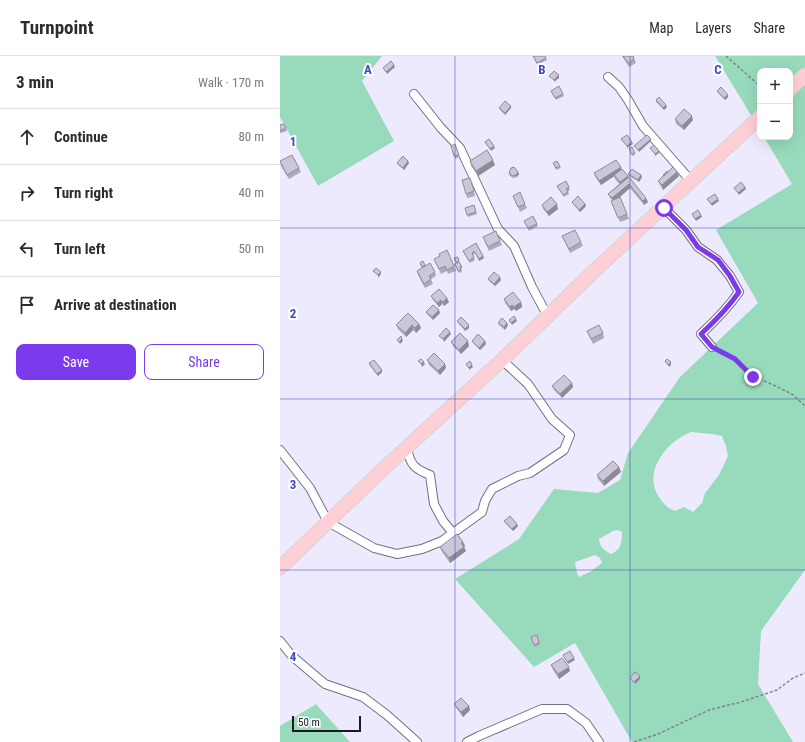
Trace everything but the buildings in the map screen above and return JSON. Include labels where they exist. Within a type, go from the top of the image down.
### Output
[{"type":"main road","points":[[793,86],[805,76]]},
{"type":"main road","points":[[280,568],[502,360],[547,315],[664,208],[757,120]]},
{"type":"street","points":[[608,77],[619,87],[643,126],[691,181]]},
{"type":"street","points":[[414,94],[441,128],[460,148],[498,229],[514,246],[532,287],[547,315]]},
{"type":"street","points":[[664,208],[686,230],[698,247],[718,260],[730,276],[739,292],[721,313],[718,319],[701,334],[712,347]]},
{"type":"street","points":[[280,450],[310,488],[328,522],[374,548],[397,554],[422,549],[442,541],[482,512],[485,501],[492,489],[518,476],[530,473],[564,450],[570,435],[552,419],[528,384],[502,360]]},
{"type":"street","points":[[407,448],[409,460],[418,470],[430,475],[434,504],[443,521],[453,533]]},
{"type":"street","points":[[280,641],[292,656],[325,684],[363,697],[387,715],[417,742]]},
{"type":"street","points":[[467,742],[542,709],[567,709],[586,723],[600,742]]},
{"type":"path","points":[[726,56],[757,83]]},
{"type":"path","points":[[712,347],[735,359],[753,377],[768,382],[792,394],[805,406]]},
{"type":"path","points":[[634,742],[658,734],[709,710],[777,690],[793,678],[805,673]]},
{"type":"green space","points":[[280,56],[382,56],[362,81],[394,141],[318,186],[280,117]]},
{"type":"green space","points":[[715,56],[805,56],[805,570],[761,631],[758,684],[793,742],[632,742],[575,643],[534,667],[455,579],[519,539],[554,489],[598,493],[620,480],[628,453],[680,377],[758,303],[716,230],[792,184],[766,140],[793,140],[793,68],[757,68],[757,125]],"holes":[[[691,432],[722,436],[728,456],[719,475],[705,493],[702,503],[693,512],[684,507],[675,511],[662,502],[659,497],[653,478],[655,468],[666,450],[673,442],[682,436]],[[618,530],[622,532],[622,539],[619,548],[611,554],[602,548],[599,539],[613,531]],[[595,555],[600,558],[602,563],[590,572],[579,577],[575,562]]]},
{"type":"green space","points":[[316,704],[350,742],[280,742],[280,726]]},
{"type":"route","points":[[664,208],[686,230],[698,247],[718,260],[730,276],[739,292],[721,313],[718,319],[701,334],[712,347],[735,359],[753,377]]}]
